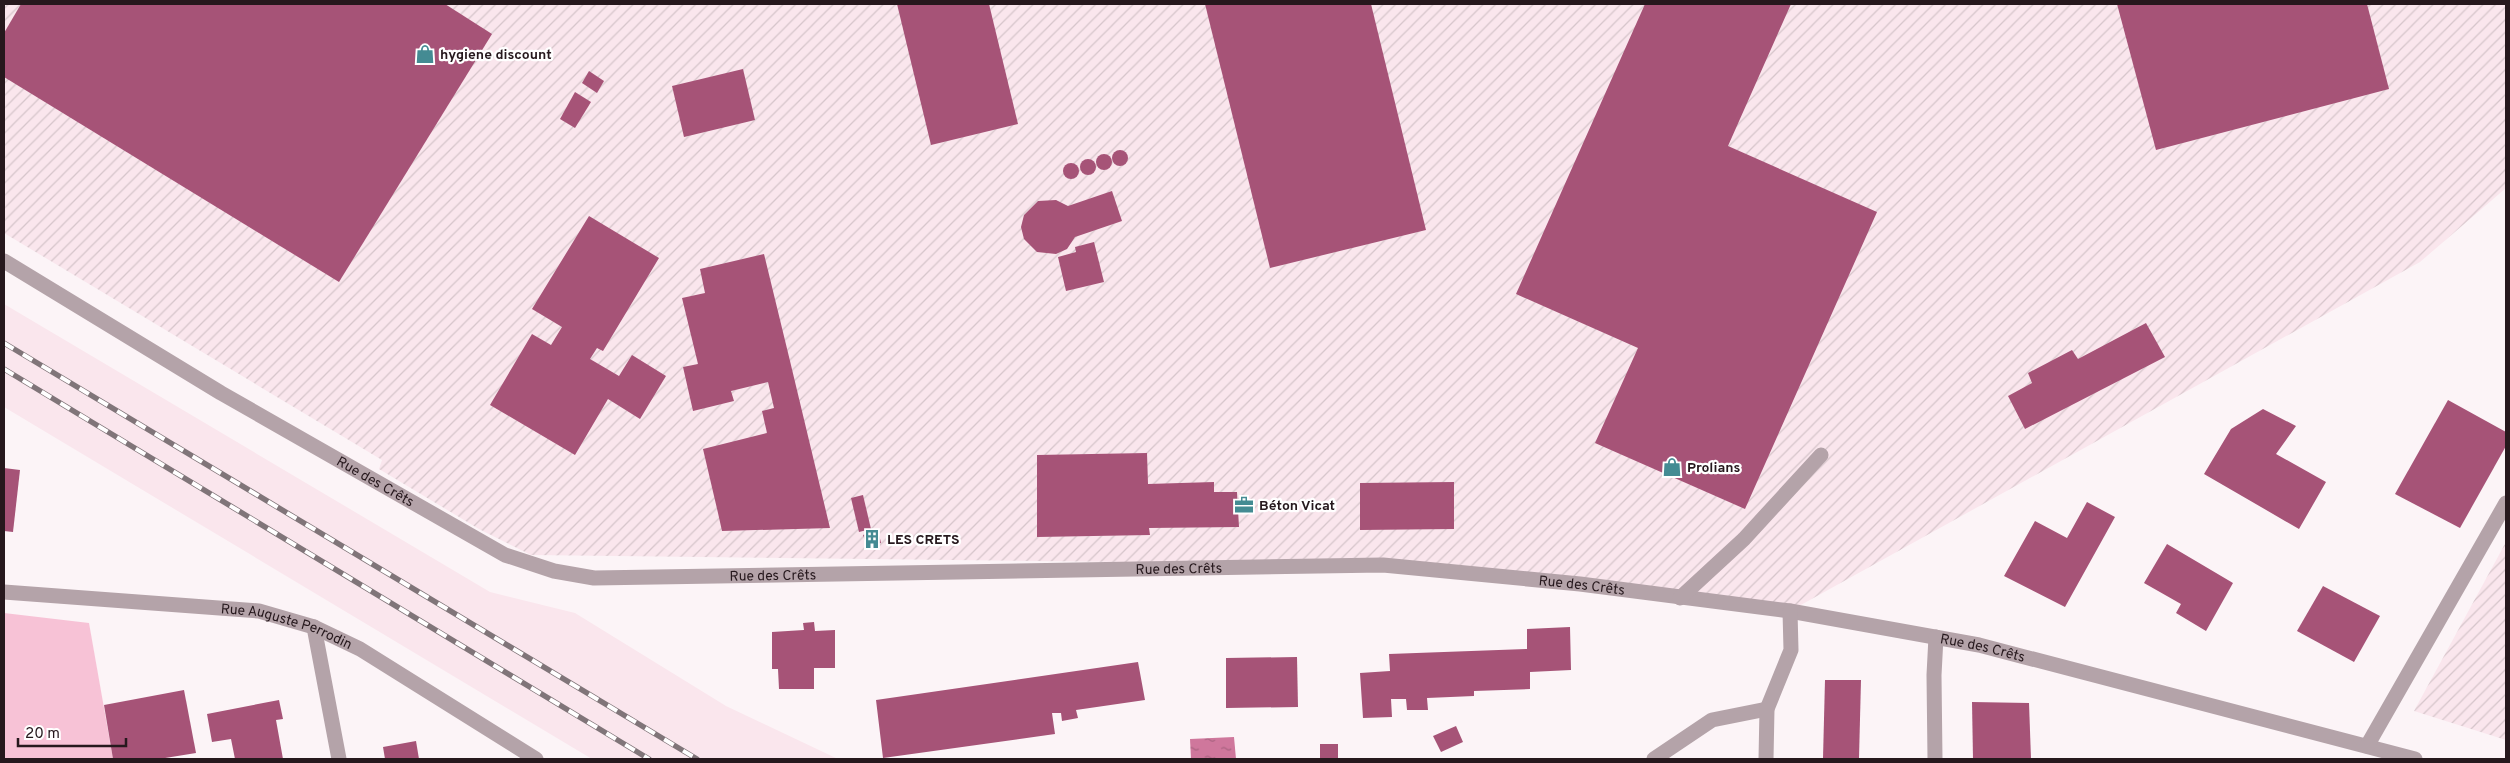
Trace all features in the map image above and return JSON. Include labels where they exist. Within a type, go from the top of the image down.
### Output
[{"type":"street","name":"Rue des Crêts","points":[[4,261],[221,393],[505,555],[554,571],[594,578],[1383,565],[1580,584],[1790,611],[1979,645],[2415,759]]},
{"type":"street","points":[[1680,598],[1744,540],[1820,455]]},
{"type":"street","points":[[2367,746],[2506,503]]},
{"type":"street","name":"Rue Auguste Perrodin","points":[[4,592],[259,611],[314,627],[360,649],[536,759]]},
{"type":"street","points":[[1766,759],[1767,708],[1791,650],[1790,611]]},
{"type":"street","points":[[314,627],[339,759]]},
{"type":"street","points":[[1934,759],[1936,637]]},
{"type":"street","points":[[1654,759],[1712,720],[1767,708]]},
{"type":"shaded area","points":[[4,4],[2506,4],[2506,188],[2420,262],[1790,611],[1383,565],[531,555],[479,529],[379,469],[382,460],[4,233]]},
{"type":"shaded area","points":[[4,304],[490,592],[575,613],[726,706],[838,759],[592,759],[4,407]]},
{"type":"shaded area","points":[[2506,542],[2506,740],[2414,711]]},
{"type":"shaded area","points":[[4,613],[89,623],[113,759],[4,759]]},
{"type":"water","points":[[1234,737],[1236,759],[1191,759],[1190,739]]},
{"type":"building","points":[[21,4],[445,4],[492,34],[339,282],[4,77],[4,33]]},
{"type":"building","points":[[897,4],[989,4],[1018,124],[931,145]]},
{"type":"building","points":[[1205,4],[1371,4],[1426,230],[1270,268]]},
{"type":"building","points":[[1645,4],[1791,4],[1728,146],[1877,212],[1745,509],[1595,443],[1638,348],[1516,294]]},
{"type":"building","points":[[2117,4],[2367,4],[2389,89],[2156,150]]},
{"type":"building","points":[[743,69],[755,120],[684,137],[672,86]]},
{"type":"building","points":[[589,71],[604,81],[597,93],[582,83]]},
{"type":"building","points":[[575,92],[591,102],[575,128],[560,119]]},
{"type":"building","points":[[1120,150],[1126,152],[1128,158],[1126,164],[1120,166],[1114,164],[1112,158],[1114,152]]},
{"type":"building","points":[[1104,154],[1110,156],[1112,162],[1110,168],[1104,170],[1098,168],[1096,162],[1098,156]]},
{"type":"building","points":[[1088,159],[1094,161],[1096,167],[1094,173],[1088,175],[1082,173],[1080,167],[1082,161]]},
{"type":"building","points":[[1071,163],[1077,165],[1079,171],[1077,177],[1071,179],[1065,177],[1063,171],[1065,165]]},
{"type":"building","points":[[1112,191],[1122,221],[1075,237],[1067,249],[1056,254],[1037,252],[1024,239],[1021,227],[1024,215],[1038,201],[1056,200],[1068,206]]},
{"type":"building","points":[[589,216],[659,258],[603,351],[597,348],[590,359],[619,376],[632,355],[666,376],[640,419],[608,399],[575,455],[490,405],[532,334],[551,345],[562,327],[532,309]]},
{"type":"building","points":[[1094,242],[1104,282],[1066,291],[1058,257],[1076,252],[1075,247]]},
{"type":"building","points":[[764,254],[830,528],[722,531],[703,449],[767,433],[762,411],[774,408],[768,382],[731,391],[734,401],[693,411],[683,367],[698,364],[682,298],[705,293],[700,269]]},
{"type":"building","points":[[2146,323],[2165,357],[2025,429],[2008,396],[2032,383],[2028,373],[2072,350],[2078,359]]},
{"type":"building","points":[[2448,400],[2506,432],[2506,446],[2460,528],[2395,494]]},
{"type":"building","points":[[2263,409],[2296,426],[2276,454],[2326,482],[2299,529],[2204,474],[2231,429]]},
{"type":"building","points":[[1147,453],[1148,484],[1214,482],[1214,492],[1237,492],[1239,527],[1149,528],[1150,535],[1037,537],[1037,455]]},
{"type":"building","points":[[4,468],[20,470],[13,532],[4,531]]},
{"type":"building","points":[[1454,482],[1454,529],[1360,530],[1360,483]]},
{"type":"building","points":[[863,495],[871,529],[859,532],[851,498]]},
{"type":"building","points":[[2087,502],[2115,517],[2065,607],[2004,576],[2035,521],[2067,538]]},
{"type":"building","name":"LES CRETS","points":[[878,530],[881,543],[867,546],[863,535]]},
{"type":"building","points":[[2167,544],[2233,583],[2206,631],[2176,613],[2181,604],[2144,583]]},
{"type":"building","points":[[2323,586],[2380,616],[2354,662],[2297,631]]},
{"type":"building","points":[[814,622],[815,631],[835,630],[835,668],[814,668],[814,689],[779,689],[778,669],[772,669],[772,632],[804,630],[803,623]]},
{"type":"building","points":[[1570,627],[1571,670],[1530,672],[1530,689],[1474,691],[1474,696],[1427,698],[1428,710],[1407,710],[1406,699],[1391,699],[1392,717],[1363,718],[1360,673],[1390,671],[1389,654],[1527,649],[1527,629]]},
{"type":"building","points":[[1297,657],[1298,707],[1226,708],[1226,658]]},
{"type":"building","points":[[1138,662],[1145,700],[1076,710],[1078,718],[1062,721],[1061,713],[1052,713],[1055,734],[883,758],[876,700]]},
{"type":"building","points":[[1825,680],[1861,680],[1859,758],[1823,758]]},
{"type":"building","points":[[184,690],[196,753],[159,759],[113,759],[104,705]]},
{"type":"building","points":[[279,700],[283,719],[276,720],[283,759],[235,759],[231,739],[212,742],[207,714]]},
{"type":"building","points":[[1972,702],[2029,703],[2031,759],[1973,759]]},
{"type":"building","points":[[1456,726],[1463,742],[1441,752],[1433,736]]},
{"type":"building","points":[[416,741],[419,759],[385,759],[383,747]]},
{"type":"building","points":[[1320,744],[1338,744],[1338,759],[1320,759]]},
{"type":"railway","points":[[4,343],[697,759]]},
{"type":"railway","points":[[4,369],[649,759]]},
{"type":"place","name":"hygiene discount","points":[[425,54]]},
{"type":"place","name":"Prolians","points":[[1672,467]]},
{"type":"place","name":"Béton Vicat","points":[[1244,505]]},
{"type":"place","name":"LES CRETS","points":[[872,539]]}]
